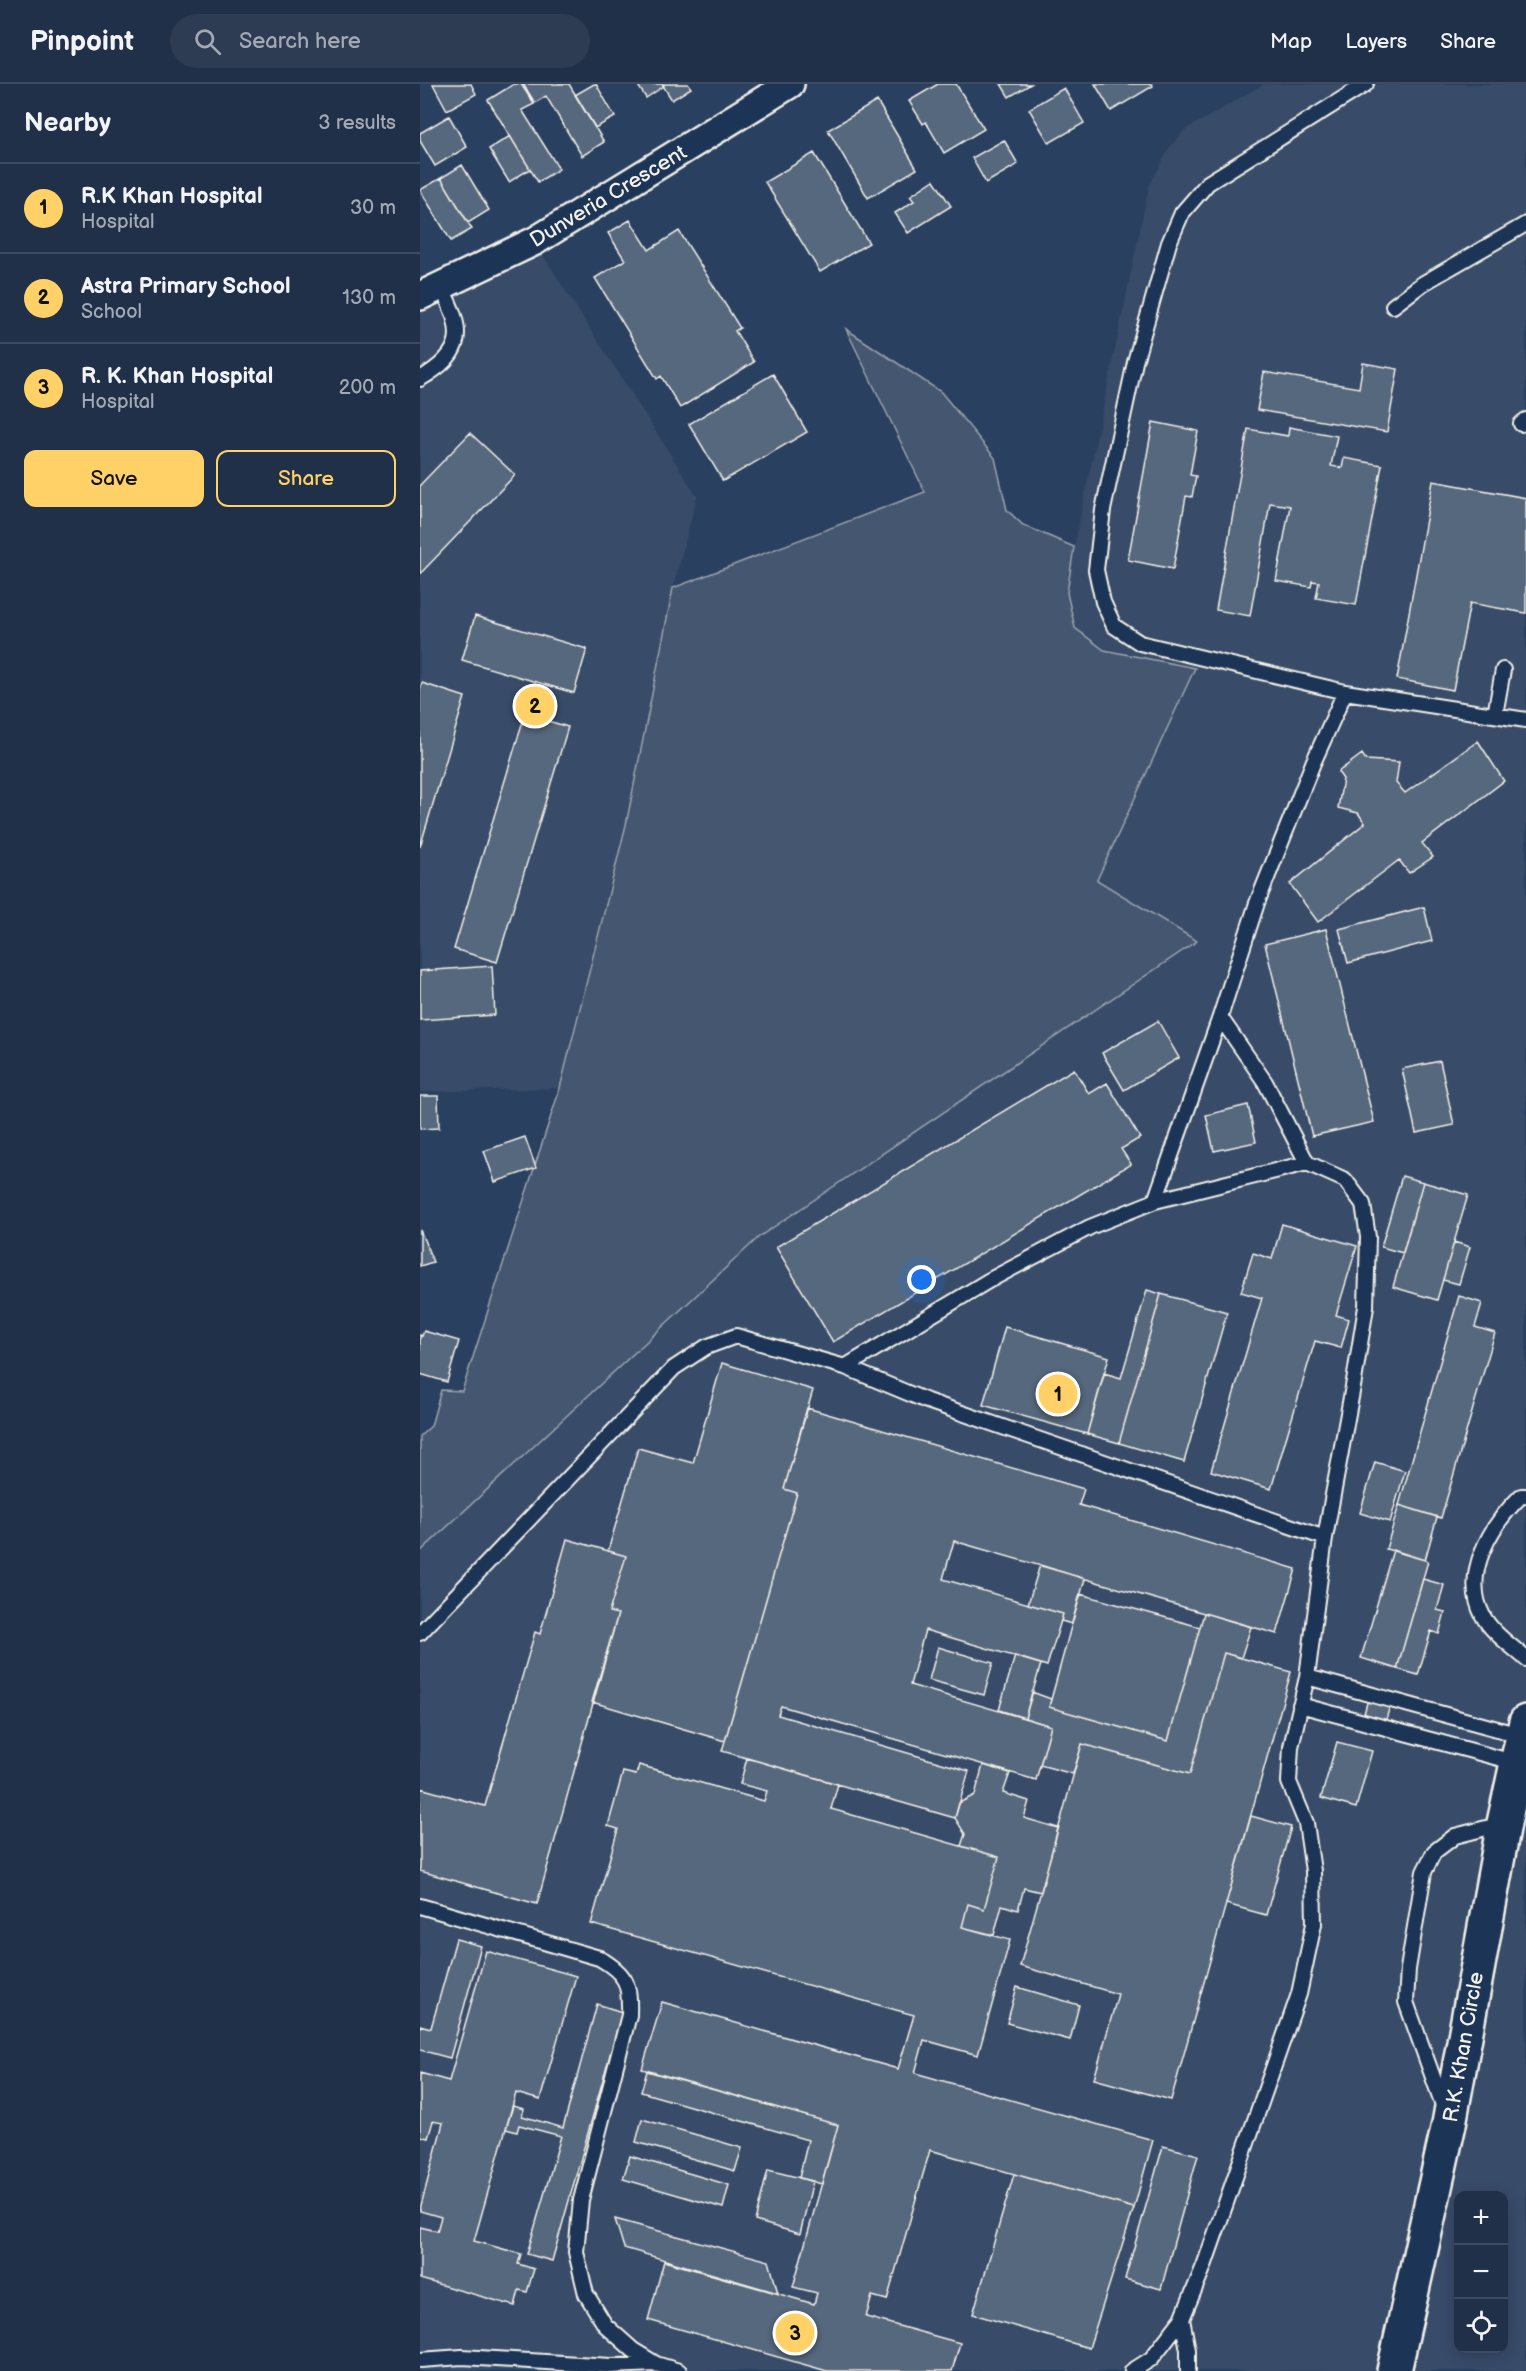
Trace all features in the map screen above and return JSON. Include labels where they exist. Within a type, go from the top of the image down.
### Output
[{"type":"street","name":"Dunveria Crescent","points":[[430,292],[535,241],[790,84]]},
{"type":"street","name":"R.K. Khan Circle","points":[[1394,2371],[1449,2124],[1504,1823],[1522,1740]]},
{"type":"lane","points":[[1366,84],[1208,183],[1182,213],[1169,243],[1135,362],[1103,510],[1096,570],[1103,602],[1114,626],[1140,643],[1345,692],[1526,720]]},
{"type":"lane","points":[[1393,306],[1422,284],[1526,224]]},
{"type":"lane","points":[[420,379],[440,368],[454,350],[457,333],[455,315],[430,292]]},
{"type":"lane","points":[[1495,715],[1503,670]]},
{"type":"lane","points":[[1155,1201],[1220,1017],[1257,903],[1313,763],[1345,692]]},
{"type":"lane","points":[[1132,2371],[1151,2359],[1182,2319],[1204,2266],[1299,1994],[1314,1924],[1313,1871],[1306,1823],[1289,1782],[1291,1747],[1307,1677],[1325,1538],[1364,1318],[1368,1237],[1363,1204],[1345,1180],[1307,1163],[1264,1082],[1220,1017]]},
{"type":"lane","points":[[845,1367],[988,1281],[1080,1232],[1155,1201],[1307,1163]]},
{"type":"lane","points":[[420,1633],[674,1368],[706,1347],[736,1336],[845,1367],[927,1401],[1325,1538]]},
{"type":"lane","points":[[1526,1496],[1521,1496],[1504,1512],[1482,1552],[1476,1579],[1476,1601],[1484,1618],[1526,1659]]},
{"type":"lane","points":[[1307,1677],[1522,1740]]},
{"type":"lane","points":[[1300,1705],[1522,1740]]},
{"type":"lane","points":[[1449,2124],[1406,2002],[1408,1969],[1424,1872],[1434,1852],[1455,1836],[1504,1823]]},
{"type":"lane","points":[[420,1906],[599,1958],[616,1968],[627,1981],[630,1997],[629,2015],[581,2200],[576,2252],[586,2294],[605,2325],[633,2350],[656,2364],[679,2371]]},
{"type":"lane","points":[[1182,2319],[1188,2350],[1188,2371]]},
{"type":"lane","points":[[420,2360],[462,2357],[612,2366],[656,2364]]},
{"type":"shaded area","points":[[1264,84],[1526,84],[1526,2371],[420,2371],[420,1552],[759,1237],[1196,942],[1097,880],[1195,668],[1104,650],[1075,628],[1067,593],[1074,547],[1149,186],[1170,147],[1185,130]]},
{"type":"shaded area","points":[[539,249],[697,496],[673,588],[626,825],[560,1088],[420,1092],[420,308]]},
{"type":"shaded area","points":[[846,329],[941,392],[995,458],[1007,510],[1023,525],[1074,547],[1067,593],[1075,628],[1104,650],[1195,668],[1097,880],[1197,941],[759,1237],[420,1552],[420,1436],[431,1426],[441,1390],[462,1391],[560,1088],[626,825],[673,588],[925,492]]},
{"type":"building","points":[[433,84],[471,84],[476,94],[447,110]]},
{"type":"building","points":[[514,84],[521,84],[534,104],[522,110],[559,169],[538,182],[488,100]]},
{"type":"building","points":[[523,84],[569,84],[604,142],[582,156],[546,96],[535,103]]},
{"type":"building","points":[[594,84],[615,117],[595,128],[575,95]]},
{"type":"building","points":[[637,84],[662,84],[664,86],[646,98]]},
{"type":"building","points":[[662,84],[688,84],[691,88],[672,100]]},
{"type":"building","points":[[938,84],[956,84],[984,129],[944,153],[926,122],[923,124],[909,101]]},
{"type":"building","points":[[1001,84],[1031,84],[1009,97]]},
{"type":"building","points":[[1095,84],[1152,84],[1153,86],[1111,111]]},
{"type":"building","points":[[1064,88],[1084,123],[1049,143],[1029,109]]},
{"type":"building","points":[[877,101],[917,169],[868,198],[828,130]]},
{"type":"building","points":[[449,116],[467,147],[435,166],[420,141],[420,133]]},
{"type":"building","points":[[510,136],[530,169],[509,182],[489,149]]},
{"type":"building","points":[[1004,140],[1018,164],[986,183],[972,158]]},
{"type":"building","points":[[814,153],[869,243],[820,272],[765,182]]},
{"type":"building","points":[[462,165],[489,210],[468,223],[441,178]]},
{"type":"building","points":[[441,178],[472,229],[451,241],[420,190]]},
{"type":"building","points":[[934,180],[951,206],[908,233],[895,213],[914,201],[910,196]]},
{"type":"building","points":[[630,220],[649,250],[679,231],[740,328],[735,331],[754,362],[680,408],[661,376],[657,379],[595,278],[625,260],[608,233]]},
{"type":"building","points":[[1363,363],[1398,369],[1387,432],[1257,410],[1264,372],[1359,388]]},
{"type":"building","points":[[773,374],[807,432],[723,481],[689,424]]},
{"type":"building","points":[[1153,422],[1198,431],[1190,475],[1196,476],[1192,497],[1186,496],[1173,569],[1128,560]]},
{"type":"building","points":[[1289,427],[1337,436],[1331,466],[1342,468],[1344,458],[1382,465],[1356,605],[1316,598],[1319,582],[1312,581],[1311,587],[1276,581],[1290,506],[1270,503],[1250,616],[1216,610],[1248,429],[1288,436]]},
{"type":"building","points":[[470,433],[515,475],[420,574],[420,485]]},
{"type":"building","points":[[1433,481],[1526,498],[1526,613],[1470,603],[1453,690],[1397,679]]},
{"type":"building","points":[[475,616],[587,649],[574,693],[462,660]]},
{"type":"building","points":[[422,683],[465,697],[420,847],[420,689]]},
{"type":"building","points":[[525,714],[568,727],[497,962],[454,949]]},
{"type":"building","points":[[1478,741],[1504,781],[1422,843],[1433,857],[1409,873],[1399,860],[1318,922],[1290,884],[1365,823],[1358,813],[1338,808],[1343,779],[1338,772],[1362,754],[1366,760],[1399,762],[1396,783],[1405,793]]},
{"type":"building","points":[[1424,907],[1432,941],[1348,963],[1339,929]]},
{"type":"building","points":[[1326,929],[1374,1122],[1312,1136],[1265,944]]},
{"type":"building","points":[[492,966],[495,1015],[420,1020],[420,971]]},
{"type":"building","points":[[1158,1021],[1179,1058],[1124,1090],[1102,1053]]},
{"type":"building","points":[[1440,1061],[1454,1125],[1416,1133],[1402,1069]]},
{"type":"building","points":[[1074,1069],[1089,1094],[1107,1083],[1140,1138],[1121,1149],[1131,1164],[833,1342],[776,1247]]},
{"type":"building","points":[[420,1096],[438,1096],[439,1128],[420,1129]]},
{"type":"building","points":[[1248,1105],[1256,1142],[1214,1151],[1206,1115]]},
{"type":"building","points":[[525,1137],[536,1168],[495,1182],[484,1151]]},
{"type":"building","points":[[1402,1176],[1423,1182],[1403,1253],[1381,1247]]},
{"type":"building","points":[[1423,1182],[1468,1195],[1437,1300],[1393,1287]]},
{"type":"building","points":[[1282,1224],[1357,1246],[1336,1315],[1349,1319],[1341,1348],[1315,1341],[1271,1489],[1211,1471],[1262,1298],[1241,1292],[1253,1253],[1272,1259]]},
{"type":"building","points":[[420,1230],[433,1262],[420,1266]]},
{"type":"building","points":[[1454,1242],[1470,1247],[1459,1284],[1443,1280]]},
{"type":"building","points":[[1147,1290],[1161,1294],[1119,1443],[1087,1434],[1104,1373],[1121,1378]]},
{"type":"building","points":[[1161,1294],[1227,1312],[1184,1462],[1119,1443]]},
{"type":"building","points":[[1459,1296],[1482,1303],[1475,1327],[1495,1333],[1441,1518],[1399,1505]]},
{"type":"building","points":[[1005,1327],[1109,1357],[1087,1434],[983,1405]]},
{"type":"building","points":[[424,1331],[459,1341],[447,1382],[420,1374],[420,1335],[422,1336]]},
{"type":"building","points":[[722,1363],[813,1390],[784,1489],[797,1493],[725,1741],[592,1702],[618,1614],[609,1612],[626,1556],[608,1551],[638,1448],[693,1463]]},
{"type":"building","points":[[807,1408],[1084,1489],[1079,1505],[1296,1569],[1277,1634],[954,1541],[943,1579],[1063,1614],[1047,1666],[925,1630],[910,1685],[1051,1726],[1036,1780],[781,1706],[778,1715],[969,1771],[955,1818],[722,1751],[797,1493],[784,1489]]},
{"type":"building","points":[[1375,1462],[1405,1471],[1390,1522],[1360,1513]]},
{"type":"building","points":[[1399,1505],[1437,1517],[1425,1560],[1386,1549]]},
{"type":"building","points":[[567,1539],[626,1556],[609,1612],[618,1614],[537,1904],[420,1871],[420,1788],[485,1806],[535,1632],[540,1634]]},
{"type":"building","points":[[1393,1550],[1428,1561],[1397,1669],[1361,1658]]},
{"type":"building","points":[[1040,1565],[1085,1579],[1072,1624],[1061,1621],[1063,1614],[1028,1604]]},
{"type":"building","points":[[1423,1579],[1444,1585],[1437,1610],[1445,1612],[1439,1634],[1431,1631],[1418,1675],[1397,1669]]},
{"type":"building","points":[[1080,1594],[1200,1627],[1168,1741],[1049,1707]]},
{"type":"building","points":[[1204,1613],[1251,1627],[1241,1658],[1224,1653],[1190,1774],[1082,1744],[1073,1774],[1040,1765],[1051,1726],[1025,1718],[1032,1692],[1051,1699],[1049,1707],[1168,1741]]},
{"type":"building","points":[[938,1647],[993,1663],[984,1695],[929,1680]]},
{"type":"building","points":[[1224,1653],[1291,1672],[1171,2100],[1094,2079],[1118,1994],[1020,1966],[1082,1744],[1190,1774]]},
{"type":"building","points":[[1015,1656],[1041,1664],[1025,1718],[999,1710]]},
{"type":"building","points":[[1368,1699],[1390,1705],[1386,1720],[1364,1714]]},
{"type":"building","points":[[1337,1742],[1372,1751],[1356,1808],[1321,1798]]},
{"type":"building","points":[[747,1758],[838,1784],[831,1809],[999,1857],[984,1909],[968,1904],[962,1927],[1010,1940],[978,2055],[924,2040],[915,2073],[1153,2140],[1134,2208],[930,2150],[887,2300],[872,2296],[866,2317],[960,2343],[952,2371],[827,2371],[648,2320],[664,2261],[814,2304],[817,2293],[793,2287],[838,2125],[642,2069],[662,2002],[898,2069],[914,2015],[591,1924],[618,1829],[608,1826],[623,1772],[636,1775],[639,1765],[764,1801],[767,1791],[740,1784]]},
{"type":"building","points":[[983,1765],[1010,1773],[1003,1793],[1029,1801],[1024,1818],[1058,1828],[1041,1892],[1024,1888],[1018,1910],[1002,1905],[994,1935],[962,1927],[968,1904],[984,1909],[999,1857],[961,1846],[965,1834],[955,1818],[959,1803],[975,1795]]},
{"type":"building","points":[[1251,1816],[1291,1827],[1266,1915],[1226,1904]]},
{"type":"building","points":[[456,1939],[481,1946],[450,2058],[420,2050],[420,2025],[431,2028]]},
{"type":"building","points":[[486,1951],[576,1976],[540,2100],[516,2093],[474,2241],[521,2254],[518,2264],[534,2269],[527,2292],[519,2290],[515,2306],[420,2279],[420,2227],[437,2231],[441,2217],[420,2211],[420,2209],[443,2123],[433,2121],[428,2138],[420,2136],[420,2073],[449,2081]]},
{"type":"building","points":[[1017,1987],[1079,2005],[1070,2040],[1007,2023]]},
{"type":"building","points":[[597,2004],[622,2012],[552,2261],[527,2254],[561,2136],[519,2125],[517,2132],[506,2129],[513,2106],[524,2109],[522,2116],[563,2128]]},
{"type":"building","points":[[647,2071],[838,2125],[822,2184],[799,2178],[808,2140],[641,2092]]},
{"type":"building","points":[[642,2119],[742,2148],[735,2171],[636,2142]]},
{"type":"building","points":[[1163,2146],[1198,2155],[1161,2289],[1125,2279]]},
{"type":"building","points":[[630,2156],[729,2185],[723,2208],[623,2179]]},
{"type":"building","points":[[768,2170],[813,2181],[800,2234],[755,2221]]},
{"type":"building","points":[[1014,2174],[1134,2208],[1089,2348],[973,2314]]},
{"type":"building","points":[[615,2219],[769,2261],[778,2293],[624,2248]]},
{"type":"place","name":"Astra Primary School","points":[[535,706]]},
{"type":"place","name":"R.K Khan Hospital","points":[[1058,1394]]},
{"type":"place","name":"R. K. Khan Hospital","points":[[795,2333]]}]
